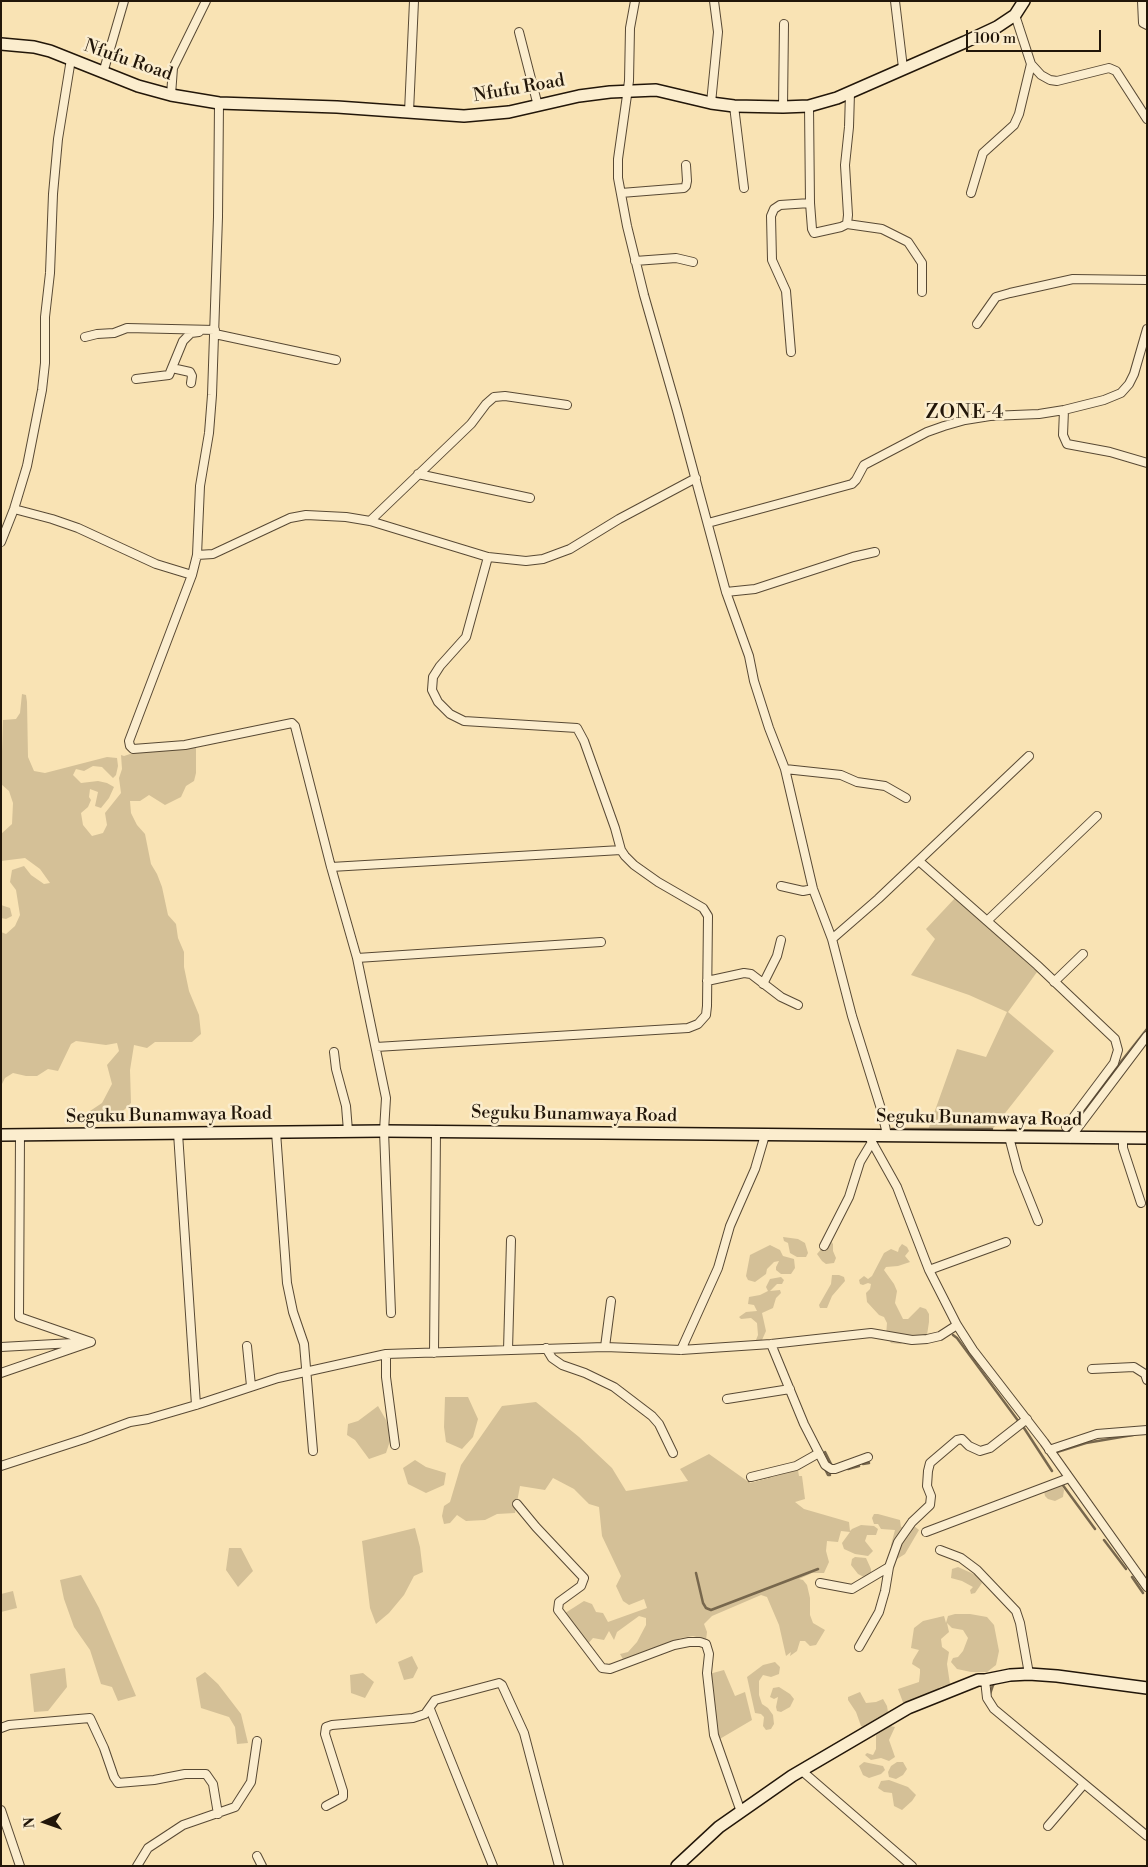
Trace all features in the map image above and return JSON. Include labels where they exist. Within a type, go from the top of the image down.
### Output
[{"type":"street","points":[[103,73],[124,1]]},
{"type":"street","points":[[172,95],[173,68],[206,1]]},
{"type":"street","points":[[409,112],[414,1]]},
{"type":"street","points":[[635,1],[630,28],[628,91],[618,159],[621,193],[635,262],[726,592],[749,656],[754,681],[769,728],[785,769],[813,889],[832,939],[887,1135]]},
{"type":"street","points":[[711,102],[718,32],[714,1]]},
{"type":"street","points":[[895,1],[903,68]]},
{"type":"street","name":"Nfufu Road","points":[[1,44],[34,47],[71,59],[138,86],[172,95],[219,103],[473,116],[509,112],[579,96],[656,90],[734,106],[783,108],[809,106],[850,93],[997,27],[1015,15],[1024,1]]},
{"type":"street","points":[[1142,1],[1143,23],[1147,25]]},
{"type":"street","points":[[1015,15],[1031,64],[1041,74],[1050,80],[1057,81],[1109,68],[1116,71],[1147,119]]},
{"type":"street","points":[[783,108],[784,24]]},
{"type":"street","points":[[519,32],[538,106]]},
{"type":"street","points":[[1,542],[14,509],[27,466],[44,374],[45,317],[50,273],[53,194],[58,139],[71,59]]},
{"type":"street","points":[[971,193],[983,153],[1009,130],[1019,114],[1031,64]]},
{"type":"street","points":[[847,224],[845,165],[850,93]]},
{"type":"street","points":[[219,103],[215,332],[209,433],[200,486],[197,555],[192,575],[129,741],[133,749],[185,745],[294,724],[357,958],[386,1098],[384,1131],[390,1312]]},
{"type":"street","points":[[734,106],[744,188]]},
{"type":"street","points":[[809,106],[812,229],[814,232],[842,227],[847,224],[882,228],[908,242],[922,263],[922,292]]},
{"type":"street","points":[[621,193],[684,188],[688,181],[686,165]]},
{"type":"street","points":[[790,352],[786,291],[772,260],[771,216],[774,209],[780,205],[810,203]]},
{"type":"street","points":[[635,262],[676,258],[693,262]]},
{"type":"street","points":[[977,324],[996,297],[1010,293],[1073,279],[1147,280]]},
{"type":"street","points":[[85,337],[97,334],[114,334],[127,328],[206,330],[336,360]]},
{"type":"street","points":[[708,523],[852,484],[864,465],[927,432],[944,426],[990,416],[1039,414],[1064,410],[1104,400],[1121,393],[1129,384],[1134,374],[1147,329]]},
{"type":"street","points":[[136,379],[168,375],[183,341],[191,334],[206,330]]},
{"type":"street","points":[[172,368],[190,372],[192,376],[191,383]]},
{"type":"street","points":[[370,521],[471,424],[486,404],[494,397],[505,396],[567,405]]},
{"type":"street","points":[[1064,410],[1063,435],[1067,444],[1110,452],[1147,463]]},
{"type":"street","points":[[418,474],[530,498]]},
{"type":"street","points":[[197,555],[218,552],[290,518],[306,515],[346,517],[370,521],[488,557],[526,561],[543,559],[557,555],[696,478]]},
{"type":"street","points":[[14,509],[78,528],[156,564],[192,575]]},
{"type":"street","points":[[726,592],[755,589],[875,552]]},
{"type":"street","points":[[376,1047],[688,1028],[698,1024],[706,1015],[708,1006],[708,916],[703,908],[634,865],[621,850],[584,741],[576,728],[464,721],[450,714],[438,702],[432,690],[433,677],[440,666],[466,637],[488,557]]},
{"type":"street","points":[[832,939],[919,861],[1029,756]]},
{"type":"street","points":[[785,769],[841,776],[857,782],[885,786],[906,798]]},
{"type":"street","points":[[987,921],[1097,816]]},
{"type":"street","points":[[331,867],[621,850]]},
{"type":"street","points":[[919,861],[1054,982],[1115,1040],[1118,1050],[1114,1063],[1068,1132]]},
{"type":"street","points":[[781,886],[803,891],[813,889]]},
{"type":"street","points":[[764,984],[777,956],[781,940]]},
{"type":"street","points":[[357,958],[601,942]]},
{"type":"street","points":[[1054,982],[1082,954]]},
{"type":"street","points":[[707,981],[744,973],[751,974],[781,997],[798,1005]]},
{"type":"street","points":[[1068,1132],[1147,1036]]},
{"type":"street","points":[[334,1052],[336,1069],[346,1106],[348,1131]]},
{"type":"street","points":[[434,1353],[436,1131]]},
{"type":"street","name":"Seguku Bunamwaya Road","points":[[1,1135],[436,1131],[870,1138],[887,1135],[1010,1136],[1068,1132],[1123,1138],[1147,1138]]},
{"type":"street","points":[[276,1132],[288,1283],[294,1312],[304,1344],[313,1451]]},
{"type":"street","points":[[178,1133],[196,1405]]},
{"type":"street","points":[[20,1135],[19,1317],[91,1342]]},
{"type":"street","points":[[681,1350],[718,1268],[730,1226],[754,1169],[764,1135]]},
{"type":"street","points":[[1010,1136],[1018,1171],[1038,1221]]},
{"type":"street","points":[[824,1246],[849,1197],[870,1138]]},
{"type":"street","points":[[870,1138],[897,1187],[929,1270],[957,1325],[973,1350],[1049,1450],[1147,1587]]},
{"type":"street","points":[[1123,1138],[1123,1148],[1141,1204]]},
{"type":"street","points":[[508,1350],[511,1240]]},
{"type":"street","points":[[929,1270],[1006,1242]]},
{"type":"street","points":[[605,1347],[611,1301]]},
{"type":"street","points":[[1,1466],[130,1422],[148,1419],[196,1405],[251,1386],[386,1354],[605,1347],[681,1350],[771,1344],[871,1333],[912,1340],[940,1336],[957,1325]]},
{"type":"street","points":[[1,1347],[91,1342]]},
{"type":"street","points":[[1,1373],[91,1342]]},
{"type":"street","points":[[771,1344],[804,1424],[825,1465],[831,1469],[868,1457]]},
{"type":"street","points":[[247,1346],[251,1386]]},
{"type":"street","points":[[546,1348],[552,1358],[562,1365],[614,1387],[652,1416],[659,1424],[673,1453]]},
{"type":"street","points":[[386,1354],[386,1377],[394,1445]]},
{"type":"street","points":[[1092,1369],[1134,1367],[1145,1374],[1147,1380]]},
{"type":"street","points":[[727,1399],[790,1389]]},
{"type":"street","points":[[859,1647],[879,1612],[889,1567],[898,1542],[912,1522],[930,1505],[931,1496],[927,1486],[930,1463],[957,1440],[962,1439],[969,1446],[980,1451],[990,1448],[1026,1419]]},
{"type":"street","points":[[1049,1450],[1097,1434],[1147,1430]]},
{"type":"street","points":[[751,1477],[796,1466],[819,1453]]},
{"type":"street","points":[[926,1532],[1069,1478]]},
{"type":"street","points":[[517,1504],[584,1578],[581,1586],[559,1602],[558,1612],[602,1668],[610,1669],[674,1645],[689,1642],[706,1644],[709,1654],[707,1673],[714,1736],[741,1812]]},
{"type":"street","points":[[940,1550],[961,1558],[977,1570],[1016,1611],[1029,1674]]},
{"type":"street","points":[[820,1584],[852,1589],[889,1567]]},
{"type":"street","points":[[677,1866],[719,1828],[802,1771],[908,1708],[978,1680],[1029,1674],[1147,1688]]},
{"type":"street","points":[[985,1680],[987,1698],[994,1709],[1147,1836]]},
{"type":"street","points":[[326,1806],[343,1797],[343,1791],[325,1734],[326,1727],[413,1718],[425,1714],[436,1700],[495,1683],[502,1685],[524,1733],[559,1866]]},
{"type":"street","points":[[430,1709],[493,1866]]},
{"type":"street","points":[[1,1728],[9,1725],[90,1718],[118,1783],[185,1774],[206,1774],[212,1784],[218,1814]]},
{"type":"street","points":[[137,1866],[148,1848],[183,1825],[236,1807],[251,1782],[257,1741]]},
{"type":"street","points":[[802,1771],[912,1866]]},
{"type":"street","points":[[1048,1826],[1084,1784]]},
{"type":"street","points":[[1,1810],[20,1866]]},
{"type":"street","points":[[257,1856],[262,1866]]},
{"type":"shaded area","points":[[22,694],[26,695],[28,757],[34,771],[45,773],[107,757],[117,758],[118,766],[116,775],[113,778],[102,767],[93,766],[84,771],[76,769],[73,775],[81,783],[98,781],[114,787],[109,798],[101,808],[95,806],[98,792],[90,789],[89,797],[91,800],[88,807],[81,813],[83,825],[92,836],[103,833],[107,825],[105,813],[121,793],[119,778],[122,769],[121,755],[124,756],[145,749],[196,743],[196,773],[194,781],[186,786],[181,797],[165,805],[149,795],[140,801],[130,801],[131,813],[137,825],[145,834],[151,864],[162,887],[168,915],[176,924],[178,938],[184,952],[184,967],[189,991],[199,1015],[201,1034],[192,1042],[155,1042],[147,1048],[134,1045],[130,1070],[131,1103],[123,1111],[110,1111],[98,1118],[90,1111],[102,1103],[112,1084],[107,1065],[119,1051],[117,1043],[106,1045],[76,1041],[71,1044],[58,1071],[48,1069],[37,1076],[13,1073],[5,1078],[1,1086],[1,932],[6,934],[15,926],[20,915],[16,890],[10,882],[12,870],[24,866],[31,875],[44,884],[50,883],[40,869],[25,858],[1,861],[1,834],[12,824],[13,803],[9,791],[1,784],[3,720],[16,719],[20,713]]},
{"type":"shaded area","points":[[956,897],[1037,972],[1008,1012],[1054,1051],[991,1131],[928,1130],[957,1049],[986,1057],[1007,1012],[969,995],[911,975],[935,939],[926,929]]},
{"type":"shaded area","points":[[1,905],[10,908],[12,916],[6,919],[1,918]]},
{"type":"shaded area","points":[[783,1237],[798,1239],[805,1243],[808,1253],[806,1257],[797,1257],[790,1253],[788,1243],[784,1241]]},
{"type":"shaded area","points":[[828,1241],[831,1241],[833,1244],[836,1258],[834,1263],[826,1264],[817,1254]]},
{"type":"shaded area","points":[[902,1244],[909,1251],[905,1256],[910,1262],[886,1267],[884,1270],[897,1291],[895,1303],[903,1319],[908,1319],[920,1307],[926,1309],[929,1314],[929,1322],[927,1335],[923,1341],[900,1344],[891,1343],[886,1336],[887,1323],[884,1317],[879,1315],[867,1302],[866,1293],[870,1289],[871,1284],[860,1284],[859,1280],[864,1276],[868,1279],[872,1276],[884,1253],[891,1249],[898,1252]]},
{"type":"shaded area","points":[[770,1245],[780,1250],[783,1256],[794,1259],[795,1268],[791,1274],[781,1274],[776,1270],[779,1261],[774,1262],[767,1269],[766,1274],[755,1282],[748,1280],[746,1276],[750,1255]]},
{"type":"shaded area","points":[[832,1275],[844,1277],[845,1281],[832,1296],[827,1308],[820,1308],[819,1305],[831,1284]]},
{"type":"shaded area","points":[[781,1277],[784,1280],[782,1284],[777,1284],[770,1291],[780,1290],[781,1293],[776,1298],[773,1308],[762,1313],[766,1331],[762,1340],[758,1342],[756,1340],[758,1335],[757,1323],[751,1318],[741,1319],[739,1317],[746,1312],[757,1311],[754,1305],[748,1304],[749,1297],[768,1291],[766,1287],[770,1279]]},
{"type":"shaded area","points":[[445,1397],[468,1397],[478,1419],[473,1437],[462,1449],[446,1442],[444,1427]]},
{"type":"shaded area","points":[[536,1402],[579,1437],[612,1468],[626,1491],[688,1481],[680,1469],[709,1454],[750,1483],[798,1470],[799,1476],[802,1476],[805,1499],[795,1502],[804,1509],[849,1522],[850,1531],[861,1525],[874,1526],[878,1529],[876,1535],[867,1535],[865,1541],[873,1551],[868,1556],[855,1554],[844,1549],[842,1543],[850,1532],[841,1531],[838,1542],[827,1541],[826,1551],[829,1562],[824,1573],[812,1573],[799,1579],[803,1580],[807,1585],[810,1598],[810,1615],[813,1623],[825,1630],[816,1645],[810,1646],[805,1641],[800,1641],[797,1651],[790,1656],[791,1652],[786,1656],[779,1625],[767,1597],[761,1595],[712,1616],[704,1624],[707,1632],[706,1640],[693,1636],[681,1638],[624,1661],[620,1654],[628,1652],[637,1642],[646,1625],[646,1618],[639,1616],[617,1632],[614,1640],[609,1631],[604,1640],[593,1638],[587,1645],[562,1615],[584,1601],[592,1604],[596,1612],[603,1613],[608,1622],[647,1608],[644,1599],[629,1605],[623,1601],[616,1586],[621,1576],[602,1536],[599,1507],[589,1504],[574,1489],[553,1478],[545,1490],[520,1486],[515,1513],[497,1514],[485,1520],[466,1521],[457,1515],[450,1523],[444,1524],[442,1516],[444,1506],[450,1502],[461,1465],[502,1406]]},
{"type":"shaded area","points":[[378,1406],[386,1420],[391,1438],[386,1453],[369,1459],[355,1440],[347,1435],[348,1424],[358,1421]]},
{"type":"shaded area","points":[[415,1460],[426,1467],[446,1473],[444,1485],[426,1493],[408,1484],[403,1468]]},
{"type":"shaded area","points":[[1061,1484],[1064,1490],[1063,1497],[1055,1501],[1045,1496],[1044,1491]]},
{"type":"shaded area","points":[[874,1514],[900,1520],[901,1527],[910,1528],[914,1526],[919,1530],[905,1554],[897,1559],[892,1555],[891,1545],[895,1530],[881,1529],[878,1524],[874,1524],[872,1518]]},
{"type":"shaded area","points":[[415,1528],[420,1547],[423,1572],[414,1576],[404,1595],[389,1613],[376,1624],[370,1608],[362,1541]]},
{"type":"shaded area","points":[[229,1548],[241,1548],[253,1571],[238,1587],[226,1570]]},
{"type":"shaded area","points":[[855,1557],[866,1558],[871,1569],[871,1576],[864,1577],[858,1574],[851,1565],[852,1559]]},
{"type":"shaded area","points":[[958,1567],[978,1576],[982,1583],[975,1593],[971,1594],[970,1590],[973,1587],[951,1578],[952,1569]]},
{"type":"shaded area","points":[[81,1575],[99,1608],[136,1696],[118,1701],[112,1687],[101,1684],[90,1650],[74,1627],[64,1599],[60,1580]]},
{"type":"shaded area","points":[[13,1591],[17,1608],[1,1612],[1,1594]]},
{"type":"shaded area","points":[[955,1614],[987,1617],[994,1625],[999,1651],[996,1665],[987,1672],[971,1672],[957,1669],[951,1662],[953,1658],[958,1657],[963,1651],[968,1638],[963,1630],[952,1628],[947,1623],[949,1632],[941,1639],[942,1647],[949,1652],[947,1664],[950,1684],[940,1687],[932,1696],[904,1705],[898,1689],[919,1682],[920,1669],[912,1664],[919,1650],[911,1648],[914,1628],[923,1621],[944,1616],[946,1623],[948,1616]]},
{"type":"shaded area","points":[[412,1656],[418,1668],[413,1678],[404,1680],[398,1662]]},
{"type":"shaded area","points":[[775,1662],[780,1667],[779,1674],[771,1677],[763,1675],[759,1681],[759,1695],[762,1704],[773,1715],[774,1724],[771,1729],[766,1730],[763,1726],[764,1717],[761,1714],[755,1713],[747,1677],[763,1665]]},
{"type":"shaded area","points":[[65,1668],[67,1687],[48,1711],[34,1712],[30,1674]]},
{"type":"shaded area","points":[[724,1670],[735,1696],[745,1692],[752,1720],[718,1740],[709,1674]]},
{"type":"shaded area","points":[[205,1672],[218,1684],[241,1714],[248,1743],[237,1744],[235,1727],[229,1717],[201,1708],[196,1678]]},
{"type":"shaded area","points":[[363,1673],[374,1682],[365,1698],[351,1693],[350,1675]]},
{"type":"shaded area","points":[[779,1687],[794,1699],[790,1707],[781,1712],[777,1711],[776,1707],[778,1697],[774,1699],[770,1697],[773,1688]]},
{"type":"shaded area","points":[[860,1692],[866,1703],[883,1699],[887,1706],[888,1712],[867,1728],[861,1726],[856,1712],[848,1700],[848,1697]]},
{"type":"shaded area","points":[[890,1726],[895,1727],[889,1740],[895,1757],[889,1761],[881,1758],[871,1760],[865,1755],[867,1753],[873,1755],[876,1749],[876,1735]]},
{"type":"shaded area","points":[[864,1762],[883,1766],[885,1770],[881,1774],[869,1778],[863,1775],[859,1766]]},
{"type":"shaded area","points":[[897,1762],[903,1762],[907,1769],[903,1775],[896,1779],[889,1777],[888,1772],[891,1766]]},
{"type":"shaded area","points":[[889,1780],[908,1787],[916,1795],[902,1810],[894,1806],[892,1793],[884,1792],[878,1788],[881,1781]]},
{"type":"waterway","points":[[1097,1092],[1147,1029]]},
{"type":"waterway","points":[[892,1129],[992,1129]]},
{"type":"waterway","points":[[1007,1130],[1068,1131]]},
{"type":"waterway","points":[[953,1335],[1019,1422]]},
{"type":"waterway","points":[[1024,1428],[1052,1471]]},
{"type":"waterway","points":[[1056,1455],[1057,1452],[1086,1443],[1133,1435]]},
{"type":"waterway","points":[[825,1452],[832,1466],[834,1466]]},
{"type":"waterway","points":[[863,1464],[869,1463]]},
{"type":"waterway","points":[[848,1469],[859,1466]]},
{"type":"waterway","points":[[824,1467],[828,1475],[830,1475]]},
{"type":"waterway","points":[[749,1481],[770,1476]]},
{"type":"waterway","points":[[1062,1484],[1095,1529]]},
{"type":"waterway","points":[[1104,1540],[1126,1569]]},
{"type":"waterway","points":[[696,1573],[703,1603],[706,1608],[711,1610],[818,1569]]},
{"type":"waterway","points":[[1132,1577],[1143,1593]]},
{"type":"waterway","points":[[990,1694],[993,1685],[997,1682]]},
{"type":"district","name":"ZONE 4","points":[[965,413]]}]
